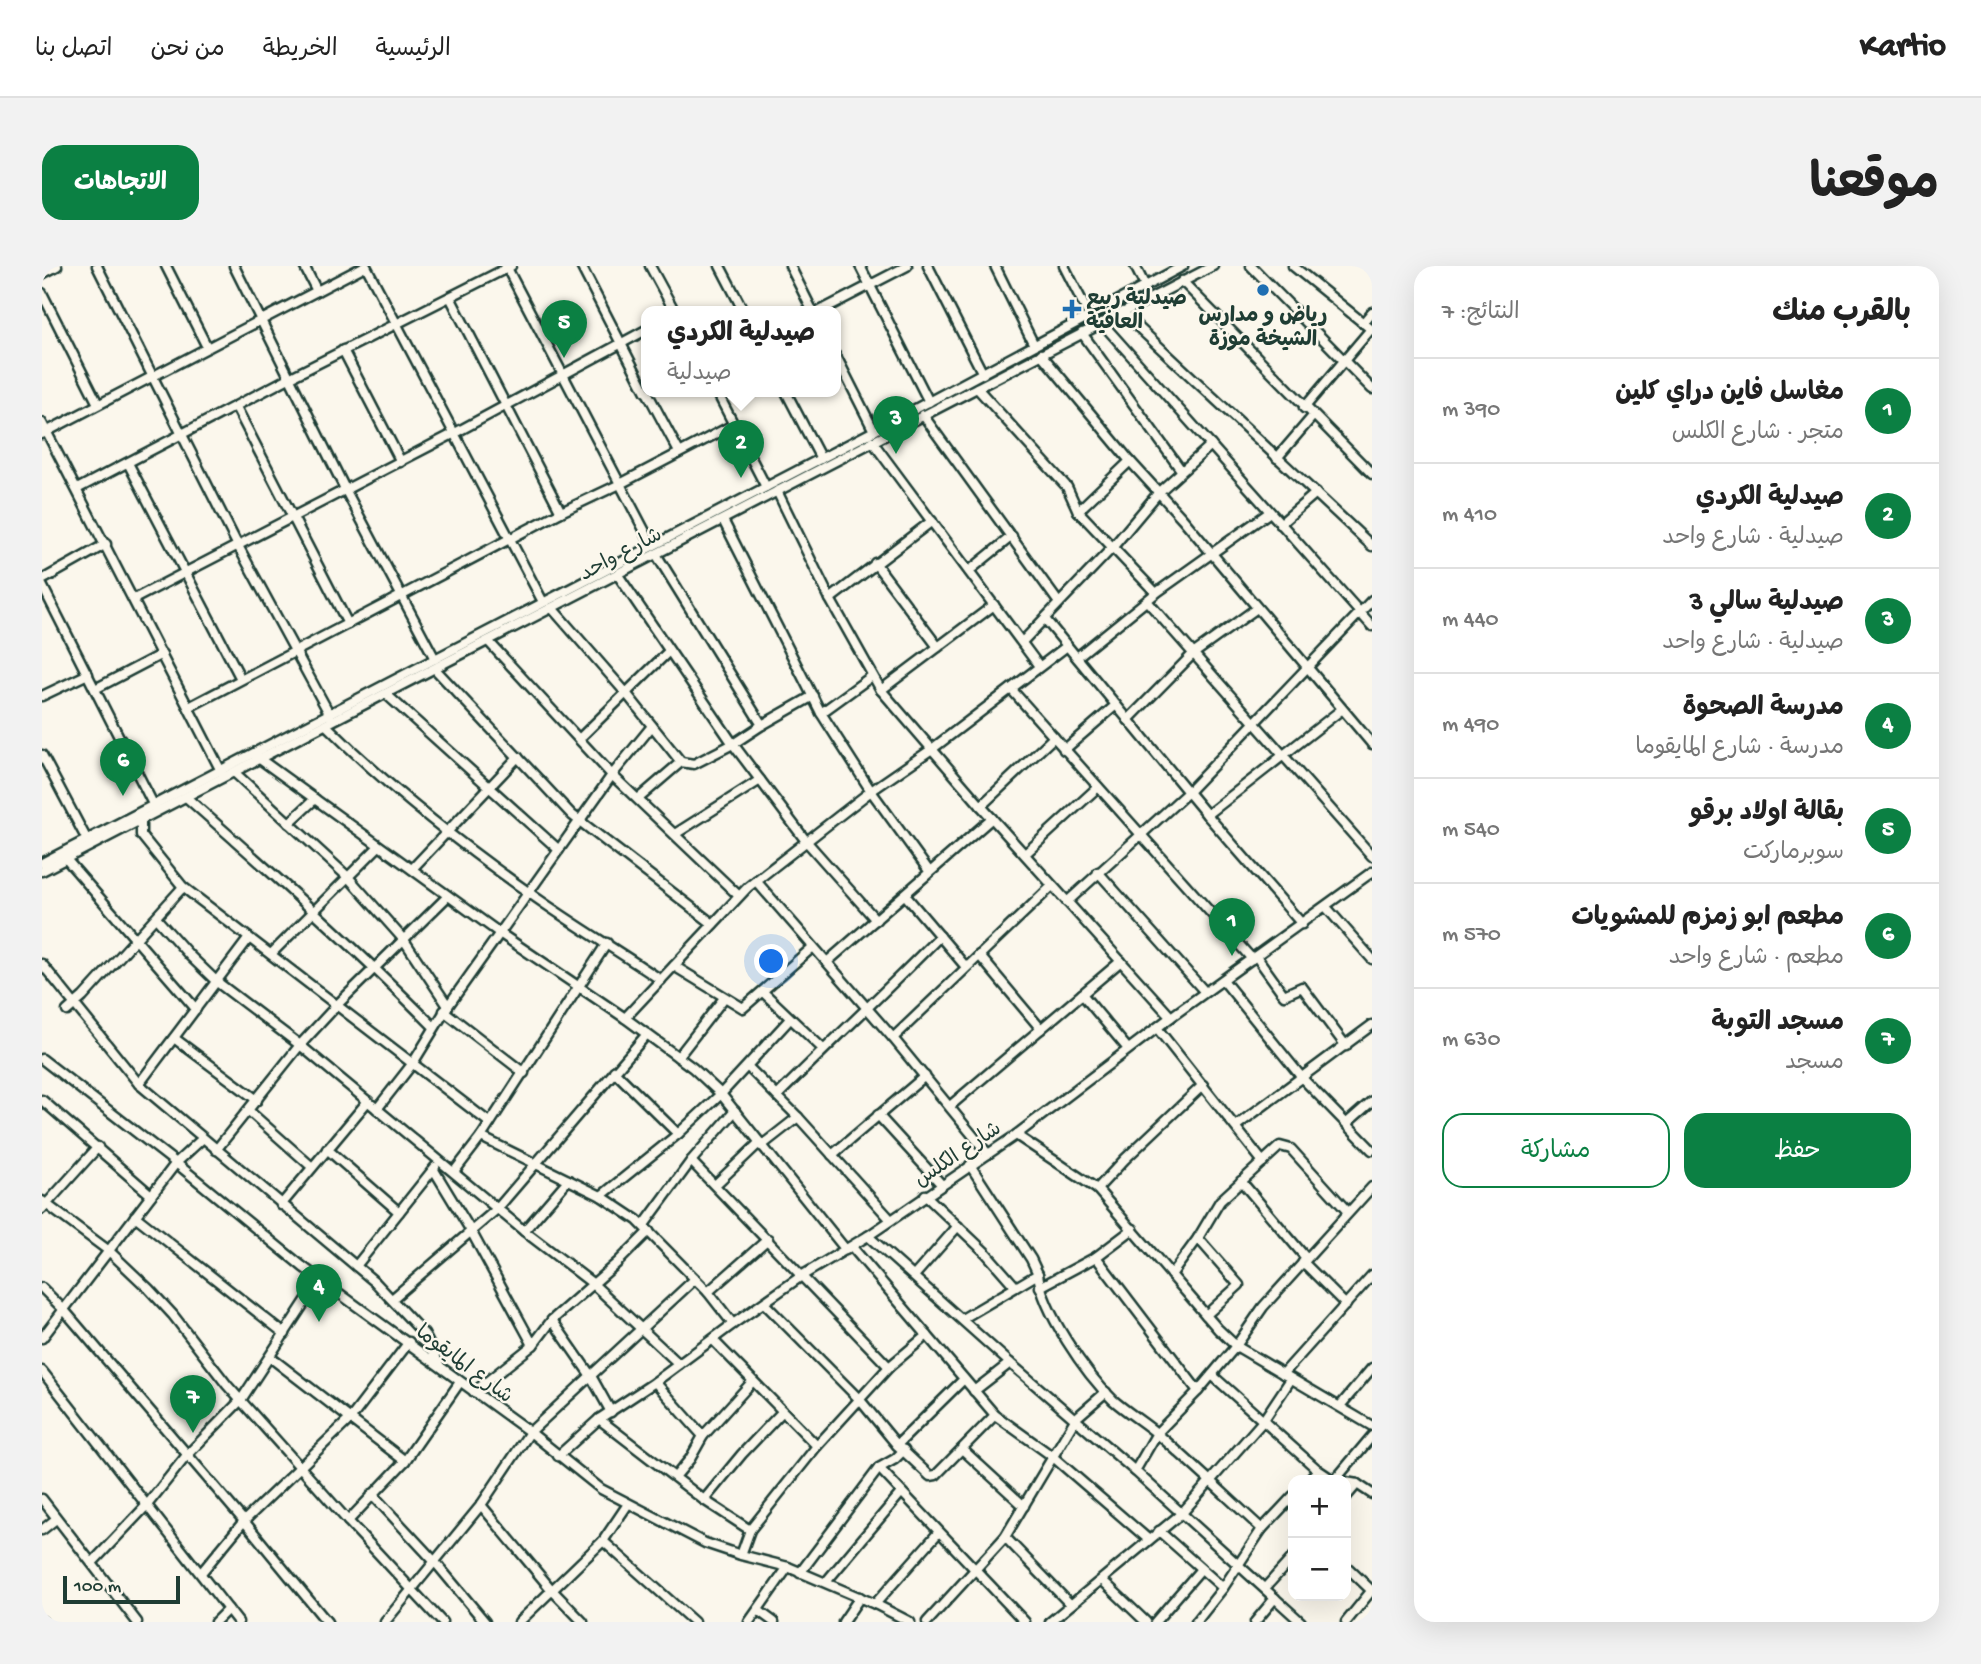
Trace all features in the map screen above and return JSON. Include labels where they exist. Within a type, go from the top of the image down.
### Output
[{"type":"street","points":[[42,274],[57,266]]},
{"type":"street","points":[[97,266],[237,544],[330,715]]},
{"type":"street","points":[[166,266],[207,347]]},
{"type":"street","points":[[234,266],[345,489],[435,659]]},
{"type":"street","points":[[304,266],[317,291]]},
{"type":"street","points":[[221,771],[106,544],[43,430],[365,266],[543,602]]},
{"type":"street","points":[[581,266],[641,381]]},
{"type":"street","points":[[650,266],[672,306]]},
{"type":"street","points":[[720,266],[741,306]]},
{"type":"street","points":[[790,266],[812,306]]},
{"type":"street","points":[[860,266],[929,402]]},
{"type":"street","points":[[827,306],[907,266]]},
{"type":"street","points":[[928,266],[983,374]]},
{"type":"street","points":[[995,266],[1034,345]]},
{"type":"street","points":[[1064,266],[1089,315]]},
{"type":"street","points":[[1135,266],[1145,286]]},
{"type":"street","name":"شارع واحد","points":[[156,809],[235,773],[257,757],[330,715],[543,602],[723,520],[777,491],[811,469],[821,459],[1183,266]]},
{"type":"street","name":"شارع واحد","points":[[42,871],[221,771],[327,726],[618,575],[654,550],[766,487],[873,441],[1213,266]]},
{"type":"street","points":[[1251,266],[1372,390]]},
{"type":"street","points":[[1293,266],[1372,329],[1304,408]]},
{"type":"street","points":[[77,489],[508,267],[654,550],[762,725]]},
{"type":"street","points":[[1182,281],[1304,408],[1372,474]]},
{"type":"street","points":[[42,293],[98,404]]},
{"type":"street","points":[[450,297],[561,512]]},
{"type":"street","points":[[1122,312],[1372,547]]},
{"type":"street","points":[[1363,323],[1372,312]]},
{"type":"street","points":[[1102,323],[1372,626]]},
{"type":"street","points":[[134,599],[401,462],[641,333]]},
{"type":"street","points":[[1082,333],[1181,470]]},
{"type":"street","points":[[343,350],[401,462]]},
{"type":"street","points":[[1041,354],[1372,744]]},
{"type":"street","points":[[841,368],[874,431]]},
{"type":"street","points":[[977,388],[1067,487],[1078,510],[1157,593]]},
{"type":"street","points":[[650,397],[680,452]]},
{"type":"street","points":[[719,397],[766,487]]},
{"type":"street","points":[[789,397],[821,459]]},
{"type":"street","points":[[236,407],[348,624]]},
{"type":"street","points":[[923,415],[1059,603]]},
{"type":"street","points":[[1277,458],[1313,416]]},
{"type":"street","points":[[189,707],[733,425]]},
{"type":"street","points":[[873,441],[1039,666]]},
{"type":"street","points":[[1022,642],[1112,548],[1159,492],[1211,444]]},
{"type":"street","points":[[1078,510],[1130,461]]},
{"type":"street","points":[[128,463],[241,679]]},
{"type":"street","points":[[777,491],[830,599],[881,690],[981,806],[1171,1017]]},
{"type":"street","points":[[1280,524],[1315,493]]},
{"type":"street","points":[[1077,657],[1157,593],[1270,512]]},
{"type":"street","points":[[723,520],[821,713],[871,791],[929,871]]},
{"type":"street","points":[[830,599],[932,521]]},
{"type":"street","points":[[969,572],[1012,536]]},
{"type":"street","points":[[106,544],[42,583],[156,809]]},
{"type":"street","points":[[875,563],[938,648]]},
{"type":"street","points":[[618,575],[733,744],[806,841],[876,920]]},
{"type":"street","points":[[1067,902],[1188,792],[1309,669],[1372,600]]},
{"type":"street","points":[[1147,601],[1372,856]]},
{"type":"street","points":[[881,690],[994,605]]},
{"type":"street","points":[[552,608],[626,693],[681,762],[694,764],[813,696]]},
{"type":"street","points":[[1128,720],[1193,654],[1257,608]]},
{"type":"street","points":[[532,609],[537,617]]},
{"type":"street","points":[[1045,619],[1207,815],[1302,924]]},
{"type":"street","points":[[488,641],[612,775],[739,896]]},
{"type":"street","points":[[625,1018],[756,881],[871,791],[932,749],[1068,646]]},
{"type":"street","points":[[579,739],[669,652]]},
{"type":"street","points":[[95,690],[162,654]]},
{"type":"street","points":[[435,669],[579,821],[713,924]]},
{"type":"street","points":[[42,696],[88,674]]},
{"type":"street","points":[[821,713],[872,676]]},
{"type":"street","points":[[1011,689],[1254,957],[1284,995],[1301,987],[1346,1046]]},
{"type":"street","points":[[387,695],[559,850]]},
{"type":"street","points":[[1064,750],[1115,705]]},
{"type":"street","points":[[1207,815],[1341,710]]},
{"type":"street","points":[[327,726],[352,751],[449,832],[528,892],[661,980]]},
{"type":"street","points":[[377,1109],[413,1063],[446,1009],[612,775],[652,726]]},
{"type":"street","points":[[981,806],[1054,737]]},
{"type":"street","points":[[42,755],[87,841]]},
{"type":"street","points":[[257,757],[501,934],[625,1018],[678,1057],[721,1094],[760,1145],[995,1415],[1052,1456],[1149,1540]]},
{"type":"street","points":[[412,869],[518,757]]},
{"type":"street","points":[[638,799],[681,762]]},
{"type":"street","points":[[235,773],[348,877],[404,940],[446,1009],[524,1073]]},
{"type":"street","points":[[675,834],[760,780]]},
{"type":"street","points":[[1025,855],[1098,787]]},
{"type":"street","points":[[186,797],[376,968],[434,1027]]},
{"type":"street","points":[[289,823],[314,799]]},
{"type":"street","points":[[141,817],[141,835],[183,887],[338,1004],[490,1124]]},
{"type":"street","name":"شارع واحد","points":[[42,863],[141,817]]},
{"type":"street","points":[[827,962],[992,818]]},
{"type":"street","points":[[271,954],[379,846]]},
{"type":"street","points":[[66,859],[134,941],[196,1009]]},
{"type":"street","points":[[1098,872],[1205,992]]},
{"type":"street","name":"شارع الكلس","points":[[558,1456],[599,1419],[655,1382],[733,1324],[1016,1135],[1171,1017],[1372,872]]},
{"type":"street","points":[[756,881],[950,1105],[988,1154]]},
{"type":"street","points":[[893,1038],[1052,886]]},
{"type":"street","points":[[67,1011],[183,887]]},
{"type":"street","points":[[905,895],[967,967]]},
{"type":"street","points":[[216,1150],[300,1045],[448,896]]},
{"type":"street","points":[[1326,907],[1372,959]]},
{"type":"street","points":[[156,918],[217,982],[300,1045],[497,1209],[592,1283],[680,1364]]},
{"type":"street","points":[[777,1096],[822,1049],[868,1010],[940,936]]},
{"type":"street","points":[[139,1084],[250,939]]},
{"type":"street","points":[[444,1186],[490,1124],[607,943]]},
{"type":"street","points":[[674,966],[743,1008],[813,947]]},
{"type":"street","points":[[979,954],[1041,1029]]},
{"type":"street","points":[[950,1105],[1121,961]]},
{"type":"street","points":[[42,964],[139,1084],[392,1299],[424,1335],[441,1368]]},
{"type":"street","points":[[1223,980],[1303,1079],[1372,1150]]},
{"type":"street","points":[[763,992],[822,1049]]},
{"type":"street","points":[[1082,994],[1128,1049]]},
{"type":"street","points":[[678,1057],[724,998]]},
{"type":"street","points":[[601,1196],[678,1135],[721,1094],[790,1019]]},
{"type":"street","points":[[1236,1126],[1303,1079],[1372,1025]]},
{"type":"street","points":[[1157,1028],[1263,1162]]},
{"type":"street","points":[[392,1299],[497,1209],[647,1034]]},
{"type":"street","points":[[174,1038],[257,1100]]},
{"type":"street","name":"شارع المايقوما","points":[[42,1059],[320,1279],[530,1432],[601,1489],[705,1543],[788,1567],[860,1597],[909,1622]]},
{"type":"street","points":[[748,1066],[891,1220]]},
{"type":"street","points":[[614,1071],[678,1135]]},
{"type":"street","points":[[832,1155],[925,1076]]},
{"type":"street","points":[[1097,1189],[1203,1085]]},
{"type":"street","points":[[42,1100],[151,1195]]},
{"type":"street","points":[[281,1205],[368,1101]]},
{"type":"street","points":[[1347,1123],[1372,1101]]},
{"type":"street","points":[[248,1111],[312,1167]]},
{"type":"street","points":[[474,1392],[533,1345],[552,1320],[617,1263],[646,1228],[691,1161],[735,1111]]},
{"type":"street","points":[[878,1115],[941,1184]]},
{"type":"street","points":[[715,1185],[760,1145],[798,1117]]},
{"type":"street","points":[[1016,1135],[1097,1189],[1236,1346],[1372,1426]]},
{"type":"street","points":[[481,1137],[601,1196],[646,1228],[708,1292],[733,1324]]},
{"type":"street","points":[[42,1338],[176,1163],[202,1139]]},
{"type":"street","points":[[1171,1275],[1220,1201],[1280,1146],[1287,1146],[1348,1212]]},
{"type":"street","points":[[98,1147],[43,1205],[109,1251],[173,1315],[241,1399],[348,1521],[442,1622]]},
{"type":"street","points":[[327,1149],[399,1212]]},
{"type":"street","points":[[356,1266],[441,1161]]},
{"type":"street","points":[[691,1161],[889,1367]]},
{"type":"street","points":[[970,1165],[1031,1259],[1038,1273],[1040,1287],[1063,1335],[1092,1377],[1262,1530]]},
{"type":"street","points":[[434,1170],[471,1231],[533,1345]]},
{"type":"street","points":[[524,1231],[568,1180]]},
{"type":"street","points":[[1241,1181],[1305,1260],[1346,1305]]},
{"type":"street","points":[[1135,1471],[1157,1433],[1212,1375],[1263,1307],[1372,1187]]},
{"type":"street","points":[[925,1195],[1015,1286]]},
{"type":"street","points":[[135,1216],[285,1334]]},
{"type":"street","points":[[914,1276],[958,1226]]},
{"type":"street","points":[[1040,1287],[1096,1257],[1133,1229]]},
{"type":"street","points":[[868,1236],[1135,1471],[1301,1622]]},
{"type":"street","points":[[1198,1238],[1239,1285],[1206,1315]]},
{"type":"street","points":[[708,1292],[768,1239]]},
{"type":"street","points":[[1096,1257],[1198,1391]]},
{"type":"street","points":[[962,1319],[1038,1273]]},
{"type":"street","points":[[1050,1622],[1182,1513],[1263,1421],[1287,1377],[1372,1275]]},
{"type":"street","points":[[92,1563],[147,1505],[187,1455],[241,1399],[320,1279]]},
{"type":"street","points":[[385,1622],[481,1505],[530,1432],[695,1279]]},
{"type":"street","points":[[42,1288],[64,1310],[327,1622]]},
{"type":"street","points":[[764,1303],[860,1400],[900,1448],[933,1476],[995,1415]]},
{"type":"street","points":[[552,1320],[591,1376],[611,1412]]},
{"type":"street","points":[[741,1555],[750,1530],[817,1446],[889,1367],[927,1335]]},
{"type":"street","points":[[713,1340],[817,1446]]},
{"type":"street","points":[[201,1573],[244,1521],[351,1418],[409,1342]]},
{"type":"street","points":[[270,1357],[405,1461]]},
{"type":"street","points":[[974,1391],[1010,1363]]},
{"type":"street","points":[[1340,1406],[1372,1368]]},
{"type":"street","points":[[42,1371],[238,1622]]},
{"type":"street","points":[[1212,1375],[1326,1475]]},
{"type":"street","points":[[800,1573],[879,1468],[895,1459],[900,1448],[964,1379]]},
{"type":"street","points":[[348,1521],[405,1461],[460,1382]]},
{"type":"street","points":[[655,1382],[703,1436]]},
{"type":"street","points":[[675,1477],[690,1459],[703,1436],[752,1382]]},
{"type":"street","points":[[927,1622],[1005,1537],[1076,1419],[1106,1392]]},
{"type":"street","points":[[704,1500],[782,1412]]},
{"type":"street","points":[[599,1419],[704,1500],[750,1530]]},
{"type":"street","points":[[1338,1475],[1372,1436]]},
{"type":"street","points":[[962,1449],[1024,1506]]},
{"type":"street","points":[[879,1468],[1025,1622]]},
{"type":"street","points":[[1313,1475],[1318,1470]]},
{"type":"street","points":[[1351,1483],[1372,1494]]},
{"type":"street","points":[[1351,1491],[1357,1484]]},
{"type":"street","points":[[826,1583],[901,1493]]},
{"type":"street","points":[[372,1494],[435,1562],[485,1622]]},
{"type":"street","points":[[42,1499],[137,1622]]},
{"type":"street","points":[[1196,1622],[1223,1588],[1262,1530],[1288,1501]]},
{"type":"street","points":[[519,1622],[603,1541],[628,1504]]},
{"type":"street","points":[[481,1505],[551,1590],[583,1622]]},
{"type":"street","points":[[42,1530],[57,1519]]},
{"type":"street","points":[[1159,1531],[1223,1588]]},
{"type":"street","points":[[875,1604],[938,1533]]},
{"type":"street","points":[[1005,1537],[1070,1604]]},
{"type":"street","points":[[603,1541],[694,1622]]},
{"type":"street","points":[[1265,1588],[1288,1563]]},
{"type":"street","points":[[749,1622],[788,1567]]},
{"type":"street","points":[[1155,1622],[1201,1569]]},
{"type":"street","points":[[1346,1622],[1372,1591],[1351,1571]]},
{"type":"street","points":[[1102,1580],[1146,1622]]},
{"type":"street","points":[[843,1622],[860,1597]]},
{"type":"street","points":[[1255,1622],[1275,1598]]},
{"type":"street","points":[[215,1622],[228,1609]]},
{"type":"street","points":[[759,1611],[774,1622]]},
{"type":"street","points":[[677,1622],[685,1615]]},
{"type":"place","name":"رياض و مدارس الشيخة موزة","points":[[1263,290]]},
{"type":"place","name":"صيدلية ربيع العافية","points":[[1072,309]]},
{"type":"place","name":"بقالة اولاد برقو","points":[[564,358]]},
{"type":"place","name":"صيدلية سالي 3","points":[[896,454]]},
{"type":"place","name":"صيدلية الكردي","points":[[741,478]]},
{"type":"place","name":"مطعم ابو زمزم للمشويات","points":[[123,796]]},
{"type":"place","name":"مغاسل فاين دراي كلين","points":[[1232,956]]},
{"type":"place","name":"مدرسة الصحوة","points":[[319,1322]]},
{"type":"place","name":"مسجد التوبة","points":[[193,1433]]}]
